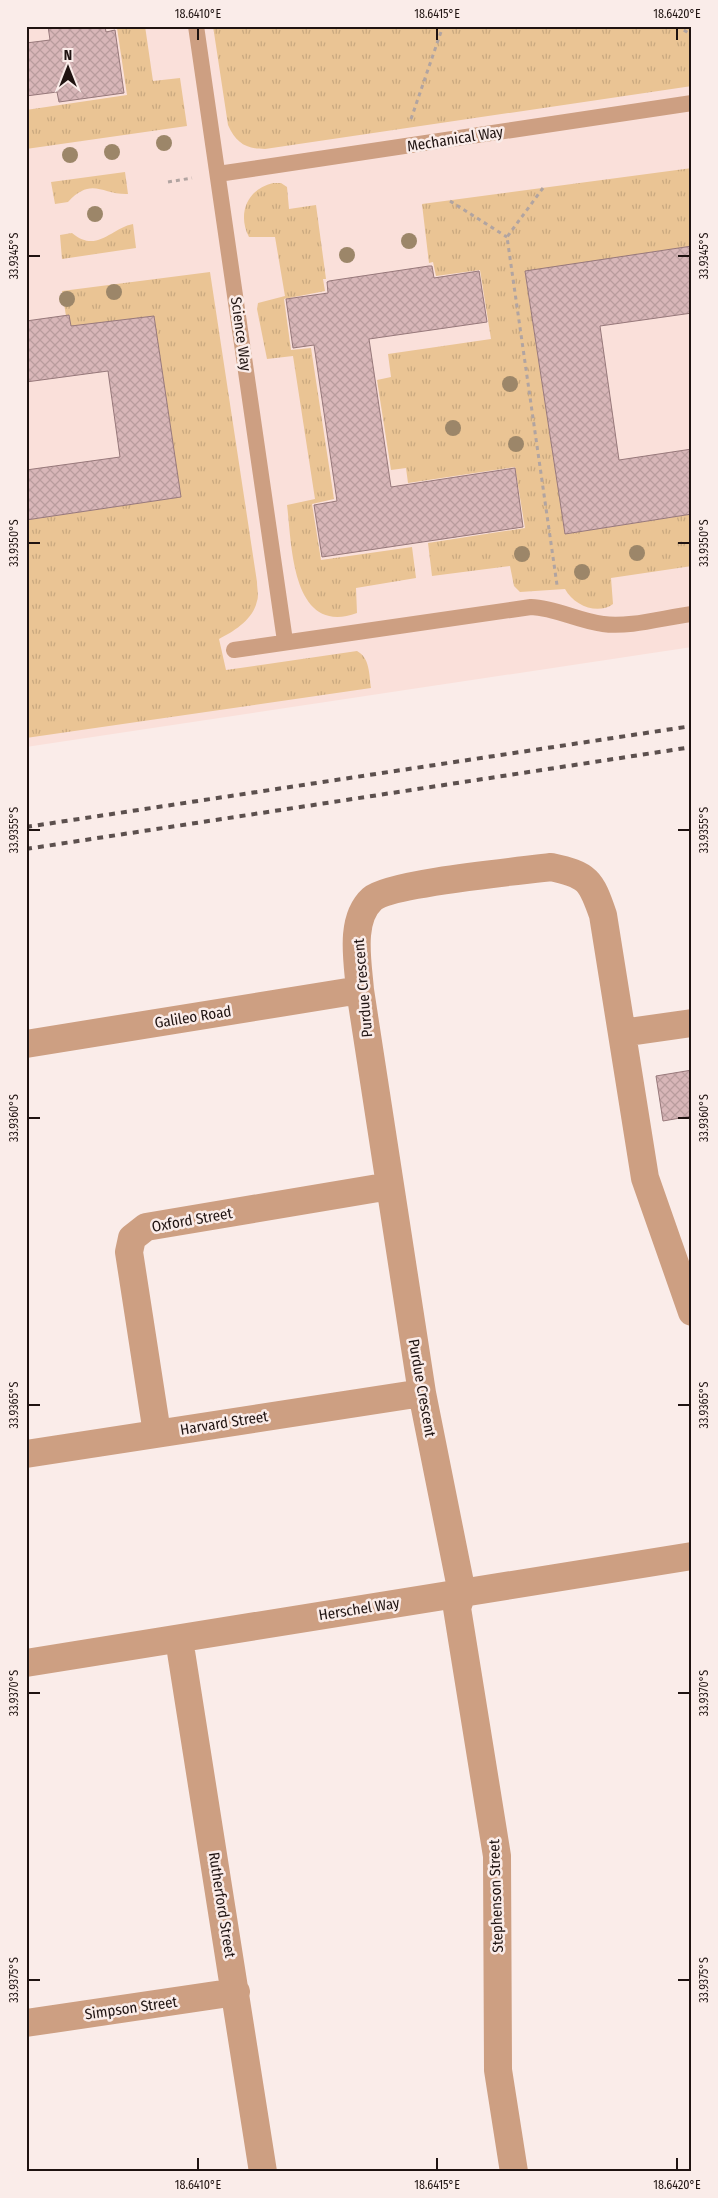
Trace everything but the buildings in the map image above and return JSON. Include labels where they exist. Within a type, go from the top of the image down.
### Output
[{"type":"street","name":"Purdue Crescent","points":[[462,1593],[422,1393],[360,990],[356,940],[360,919],[372,898],[397,887],[551,867],[575,872],[594,887],[603,915],[644,1178],[692,1312]]},
{"type":"street","name":"Galileo Road","points":[[26,1044],[360,990]]},
{"type":"street","points":[[622,1033],[692,1023]]},
{"type":"street","name":"Oxford Street","points":[[157,1433],[129,1252],[132,1238],[146,1227],[390,1186]]},
{"type":"street","name":"Harvard Street","points":[[26,1454],[422,1393]]},
{"type":"street","name":"Herschel Way","points":[[26,1663],[692,1556]]},
{"type":"street","name":"Stephenson Street","points":[[462,1593],[457,1608],[498,1856],[498,2070],[514,2172]]},
{"type":"street","name":"Rutherford Street","points":[[179,1639],[263,2172]]},
{"type":"street","name":"Simpson Street","points":[[26,2023],[236,1992]]},
{"type":"lane","name":"Science Way","points":[[196,26],[285,641]]},
{"type":"lane","name":"Mechanical Way","points":[[218,174],[692,103]]},
{"type":"lane","points":[[234,650],[285,641],[532,607],[545,608],[582,621],[606,625],[692,614]]},
{"type":"path","points":[[399,147],[414,114],[443,26]]},
{"type":"path","points":[[678,26],[692,35]]},
{"type":"path","points":[[542,188],[507,237],[561,613]]},
{"type":"path","points":[[450,200],[507,237]]},
{"type":"shaded area","points":[[26,26],[692,26],[692,647],[26,747]]},
{"type":"green space","points":[[109,26],[145,26],[153,81],[180,78],[187,126],[26,149],[26,110],[127,95],[117,28],[109,28]]},
{"type":"green space","points":[[213,26],[692,26],[692,86],[258,149],[238,141],[228,125]]},
{"type":"green space","points":[[692,168],[692,246],[525,272],[565,534],[692,514],[692,566],[611,578],[613,604],[600,609],[580,604],[565,589],[520,592],[514,586],[510,566],[432,576],[428,543],[525,528],[515,467],[408,483],[406,468],[391,470],[377,380],[391,377],[388,354],[491,339],[480,270],[436,276],[433,262],[429,263],[422,204]]},
{"type":"green space","points":[[125,172],[128,194],[91,188],[76,194],[68,202],[55,204],[51,182]]},
{"type":"green space","points":[[281,183],[287,187],[289,209],[316,205],[326,279],[323,279],[325,291],[284,299],[291,350],[311,348],[334,499],[312,504],[321,560],[412,547],[416,578],[356,588],[357,613],[335,617],[319,612],[307,600],[299,583],[294,563],[287,505],[315,499],[293,356],[267,359],[257,309],[258,303],[285,296],[275,237],[249,237],[244,220],[244,211],[251,197],[264,186]]},
{"type":"green space","points":[[133,224],[136,248],[62,259],[60,235],[72,233],[81,239],[96,240]]},
{"type":"green space","points":[[210,272],[258,594],[255,608],[247,619],[237,628],[219,639],[226,670],[357,651],[367,662],[371,688],[26,738],[26,520],[181,497],[154,316],[71,326],[69,315],[66,316],[62,291]]},
{"type":"railway","points":[[26,827],[692,726]]},
{"type":"railway","points":[[26,849],[692,747]]}]
